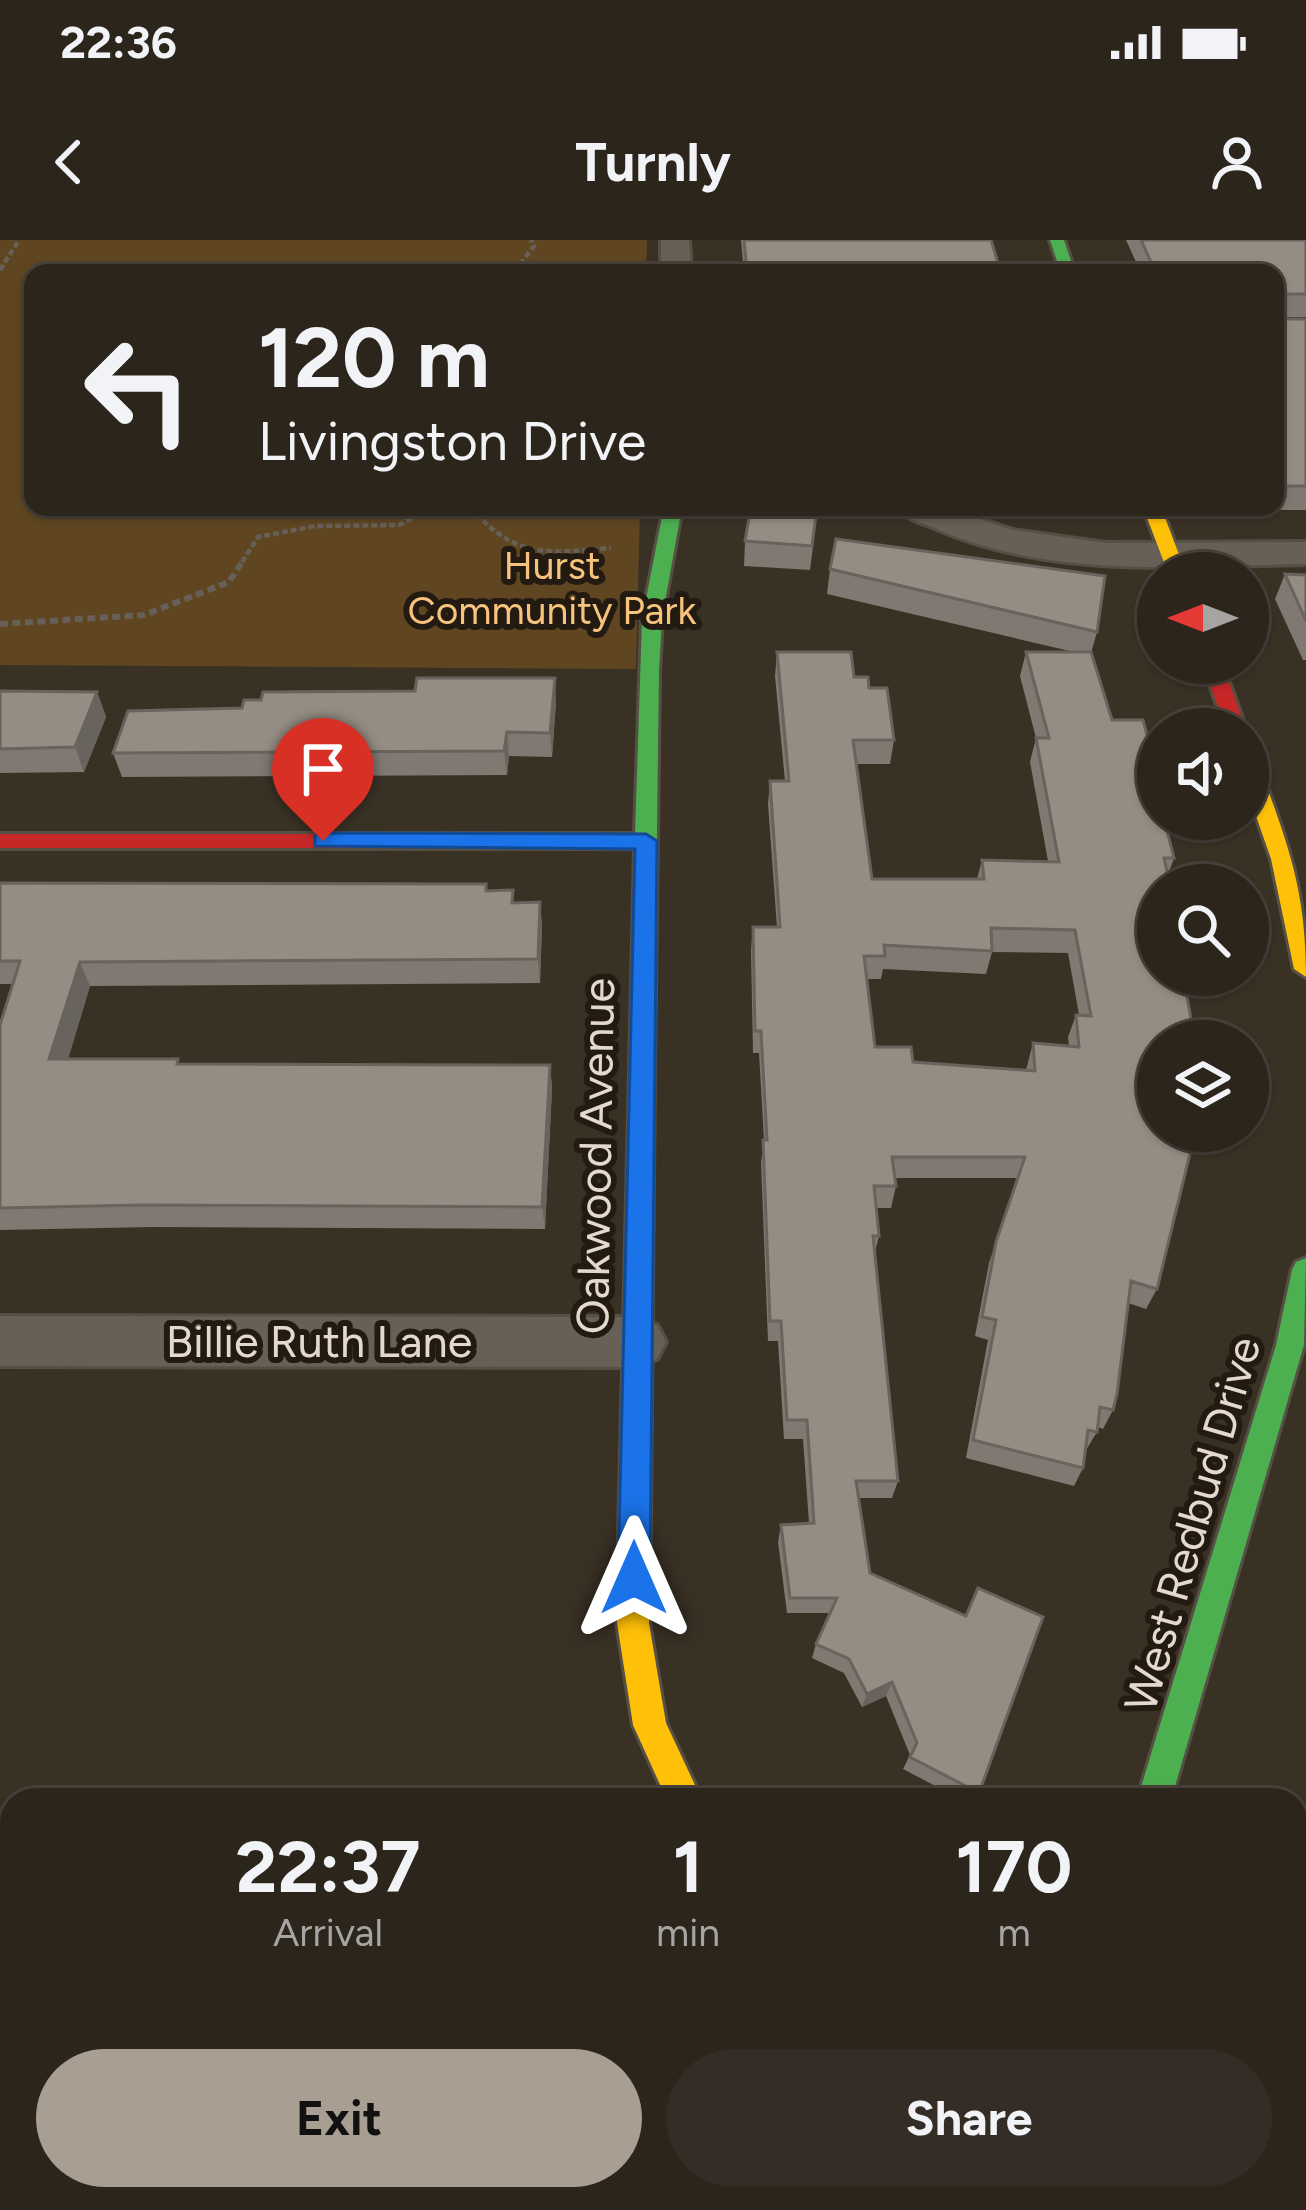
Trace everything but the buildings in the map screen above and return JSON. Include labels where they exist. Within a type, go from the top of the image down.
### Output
[{"type":"street","name":"Oakwood Avenue","points":[[672,516],[652,619],[633,1623],[650,1724],[679,1788]]},
{"type":"street","points":[[936,516],[991,539],[1045,551],[1137,560]]},
{"type":"street","points":[[1156,516],[1169,552]]},
{"type":"street","points":[[1269,557],[1306,554]]},
{"type":"street","points":[[1269,822],[1282,859],[1306,969]]},
{"type":"street","points":[[0,841],[646,841]]},
{"type":"street","name":"West Redbud Drive","points":[[1158,1788],[1290,1345],[1306,1270]]},
{"type":"street","name":"Billie Ruth Lane","points":[[0,1341],[637,1342]]},
{"type":"path","points":[[0,270],[19,240]]},
{"type":"path","points":[[0,624],[75,623],[145,615],[229,582],[258,537],[315,526],[398,525],[416,516]]},
{"type":"path","points":[[479,516],[502,544],[534,551],[611,548]]},
{"type":"green space","name":"Hurst Community Park","points":[[0,240],[647,240],[646,264],[24,264],[24,516],[640,516],[636,669],[0,665]]},
{"type":"traffic: fast","points":[[1057,240],[1065,264]]},
{"type":"traffic: fast","points":[[642,1071],[649,671],[652,619],[671,516]]},
{"type":"traffic: fast","points":[[389,841],[646,841]]},
{"type":"traffic: fast","points":[[1158,1788],[1290,1345],[1306,1270]]},
{"type":"traffic: slow","points":[[1155,516],[1169,552]]},
{"type":"traffic: slow","points":[[1269,822],[1282,859],[1306,969]]},
{"type":"traffic: slow","points":[[642,1071],[633,1623],[650,1725],[679,1788]]},
{"type":"traffic: jam","points":[[1220,684],[1228,708]]},
{"type":"traffic: jam","points":[[0,841],[389,841]]},
{"type":"route","points":[[323,841],[646,841],[634,1578]]}]
